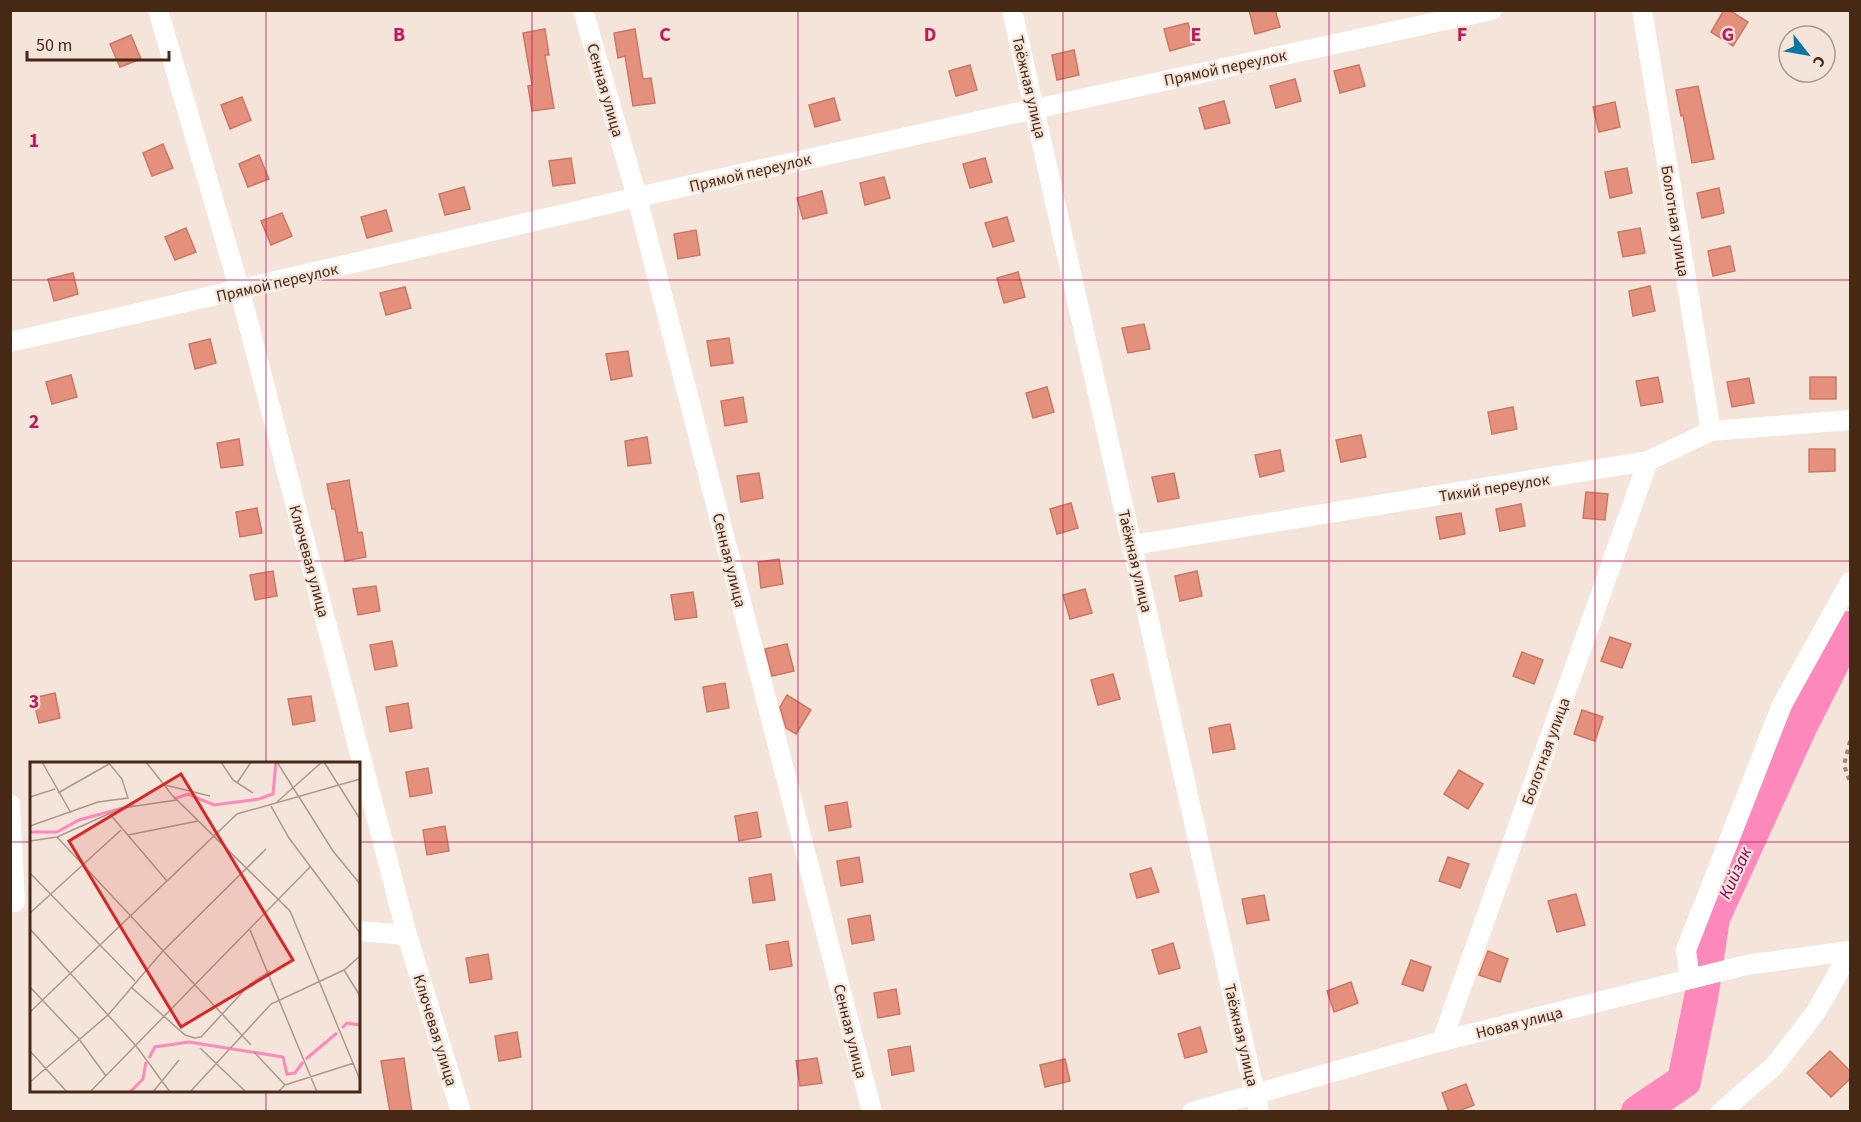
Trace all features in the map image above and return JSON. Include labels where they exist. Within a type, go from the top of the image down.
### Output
[{"type":"street","name":"Ключевая улица","points":[[158,10],[240,291],[407,935],[461,1112]]},
{"type":"street","name":"Сенная улица","points":[[584,10],[637,197],[872,1112]]},
{"type":"street","name":"Таёжная улица","points":[[1012,10],[1257,1103]]},
{"type":"street","name":"Прямой переулок","points":[[10,342],[240,291],[637,197],[1035,108],[1492,10]]},
{"type":"street","name":"Болотная улица","points":[[1642,10],[1711,431]]},
{"type":"street","name":"Тихий переулок","points":[[1133,545],[1648,461],[1711,431],[1851,420]]},
{"type":"street","name":"Болотная улица","points":[[1442,1041],[1648,461]]},
{"type":"street","points":[[1690,979],[1686,950],[1782,705],[1851,582]]},
{"type":"street","points":[[10,804],[19,902]]},
{"type":"street","points":[[360,931],[407,935]]},
{"type":"street","points":[[1721,1112],[1775,1065],[1816,1012],[1851,951]]},
{"type":"street","name":"Новая улица","points":[[1192,1112],[1257,1103],[1442,1041],[1746,965],[1851,951]]},
{"type":"path","points":[[1851,741],[1844,765],[1851,782]]},
{"type":"building","points":[[1249,10],[1275,10],[1280,27],[1255,34]]},
{"type":"building","points":[[1724,10],[1729,10],[1748,22],[1733,46],[1711,32]]},
{"type":"building","points":[[1188,23],[1194,44],[1170,51],[1164,29]]},
{"type":"building","points":[[545,29],[549,55],[545,55],[554,108],[532,111],[528,86],[532,85],[523,33]]},
{"type":"building","points":[[635,29],[643,79],[651,78],[655,103],[633,106],[625,56],[618,58],[614,33]]},
{"type":"building","points":[[131,35],[141,59],[120,67],[110,44]]},
{"type":"building","points":[[1074,50],[1079,75],[1057,80],[1052,55]]},
{"type":"building","points":[[970,65],[977,90],[956,96],[949,71]]},
{"type":"building","points":[[1359,65],[1365,86],[1340,93],[1334,71]]},
{"type":"building","points":[[1295,79],[1301,101],[1276,108],[1270,86]]},
{"type":"building","points":[[1698,86],[1714,159],[1692,163],[1676,90]]},
{"type":"building","points":[[242,97],[251,120],[230,129],[221,105]]},
{"type":"building","points":[[834,98],[840,120],[815,127],[809,105]]},
{"type":"building","points":[[1224,101],[1230,123],[1205,129],[1199,108]]},
{"type":"building","points":[[1615,102],[1620,127],[1599,132],[1593,107]]},
{"type":"building","points":[[163,144],[173,168],[152,176],[143,153]]},
{"type":"building","points":[[259,155],[269,179],[248,187],[239,164]]},
{"type":"building","points":[[571,158],[575,183],[553,186],[549,161]]},
{"type":"building","points":[[985,158],[992,182],[970,188],[963,164]]},
{"type":"building","points":[[1627,168],[1632,193],[1610,198],[1605,172]]},
{"type":"building","points":[[884,177],[890,198],[865,205],[860,183]]},
{"type":"building","points":[[464,187],[470,209],[445,215],[439,194]]},
{"type":"building","points":[[1719,188],[1724,213],[1702,218],[1697,193]]},
{"type":"building","points":[[822,191],[827,213],[803,219],[797,198]]},
{"type":"building","points":[[386,210],[392,231],[367,238],[361,217]]},
{"type":"building","points":[[282,213],[292,236],[271,245],[261,221]]},
{"type":"building","points":[[1007,217],[1014,241],[993,247],[985,223]]},
{"type":"building","points":[[186,228],[196,252],[175,260],[165,237]]},
{"type":"building","points":[[1640,228],[1645,253],[1623,257],[1618,232]]},
{"type":"building","points":[[696,230],[700,255],[678,259],[674,234]]},
{"type":"building","points":[[1730,246],[1735,271],[1713,276],[1708,251]]},
{"type":"building","points":[[1018,272],[1025,297],[1004,303],[997,278]]},
{"type":"building","points":[[73,273],[78,294],[54,301],[48,279]]},
{"type":"building","points":[[1650,286],[1655,311],[1633,316],[1629,291]]},
{"type":"building","points":[[405,287],[411,308],[386,315],[380,293]]},
{"type":"building","points":[[1144,324],[1150,349],[1128,353],[1122,328]]},
{"type":"building","points":[[729,338],[733,363],[711,366],[707,341]]},
{"type":"building","points":[[210,339],[216,363],[195,369],[189,344]]},
{"type":"building","points":[[628,351],[632,376],[611,380],[606,354]]},
{"type":"building","points":[[71,375],[77,397],[52,404],[46,382]]},
{"type":"building","points":[[1658,377],[1663,402],[1641,406],[1636,381]]},
{"type":"building","points":[[1810,377],[1836,377],[1836,399],[1810,399]]},
{"type":"building","points":[[1749,378],[1754,403],[1732,407],[1727,382]]},
{"type":"building","points":[[1047,387],[1054,412],[1033,418],[1026,393]]},
{"type":"building","points":[[743,397],[747,422],[725,426],[721,401]]},
{"type":"building","points":[[1513,407],[1517,429],[1492,434],[1488,412]]},
{"type":"building","points":[[1361,435],[1366,457],[1341,462],[1336,440]]},
{"type":"building","points":[[647,437],[651,463],[628,466],[625,441]]},
{"type":"building","points":[[239,439],[243,465],[221,468],[217,443]]},
{"type":"building","points":[[1809,449],[1835,449],[1835,471],[1809,472]]},
{"type":"building","points":[[1280,450],[1284,471],[1260,477],[1255,455]]},
{"type":"building","points":[[759,473],[763,498],[741,502],[737,476]]},
{"type":"building","points":[[1174,473],[1179,498],[1158,502],[1152,477]]},
{"type":"building","points":[[349,480],[358,533],[362,532],[366,557],[345,561],[335,509],[332,509],[327,484]]},
{"type":"building","points":[[1586,492],[1608,494],[1605,520],[1583,518]]},
{"type":"building","points":[[1071,503],[1078,528],[1057,534],[1050,509]]},
{"type":"building","points":[[1521,504],[1525,526],[1500,531],[1496,509]]},
{"type":"building","points":[[257,508],[262,533],[240,537],[236,512]]},
{"type":"building","points":[[1461,513],[1465,534],[1440,539],[1436,517]]},
{"type":"building","points":[[779,559],[783,584],[761,588],[758,562]]},
{"type":"building","points":[[273,571],[277,596],[255,600],[250,575]]},
{"type":"building","points":[[1197,571],[1202,596],[1180,601],[1175,576]]},
{"type":"building","points":[[376,586],[380,611],[358,615],[353,589]]},
{"type":"building","points":[[1085,589],[1092,613],[1070,619],[1063,595]]},
{"type":"building","points":[[693,592],[697,617],[675,620],[671,595]]},
{"type":"building","points":[[1610,637],[1631,644],[1622,668],[1601,661]]},
{"type":"building","points":[[392,641],[397,666],[375,670],[370,645]]},
{"type":"building","points":[[787,644],[794,671],[772,676],[765,649]]},
{"type":"building","points":[[1522,652],[1543,660],[1534,684],[1513,676]]},
{"type":"building","points":[[1113,674],[1120,699],[1098,705],[1091,680]]},
{"type":"building","points":[[725,683],[729,708],[707,712],[703,687]]},
{"type":"building","points":[[55,693],[60,718],[39,723],[33,698]]},
{"type":"building","points":[[787,695],[811,710],[796,734],[786,728],[780,707]]},
{"type":"building","points":[[311,696],[315,721],[293,725],[288,699]]},
{"type":"building","points":[[408,703],[412,728],[390,732],[386,707]]},
{"type":"building","points":[[1582,710],[1603,717],[1595,741],[1574,734]]},
{"type":"building","points":[[1230,724],[1235,749],[1213,753],[1209,728]]},
{"type":"building","points":[[428,768],[432,793],[410,797],[406,772]]},
{"type":"building","points":[[1459,770],[1483,784],[1468,809],[1444,794]]},
{"type":"building","points":[[847,802],[851,827],[829,831],[825,806]]},
{"type":"building","points":[[757,812],[761,837],[739,841],[735,816]]},
{"type":"building","points":[[445,826],[449,851],[427,855],[423,830]]},
{"type":"building","points":[[859,857],[863,882],[841,886],[837,861]]},
{"type":"building","points":[[1448,857],[1469,864],[1460,888],[1439,881]]},
{"type":"building","points":[[1151,868],[1159,892],[1137,898],[1130,874]]},
{"type":"building","points":[[771,874],[775,900],[753,903],[749,878]]},
{"type":"building","points":[[1576,894],[1585,925],[1557,932],[1548,901]]},
{"type":"building","points":[[1264,895],[1269,920],[1247,924],[1242,899]]},
{"type":"building","points":[[870,915],[874,940],[852,944],[848,919]]},
{"type":"building","points":[[788,941],[792,966],[770,970],[766,945]]},
{"type":"building","points":[[1173,943],[1180,968],[1159,974],[1152,950]]},
{"type":"building","points":[[1488,951],[1508,959],[1500,982],[1479,975]]},
{"type":"building","points":[[488,954],[492,979],[470,983],[466,958]]},
{"type":"building","points":[[1411,960],[1431,967],[1423,991],[1402,984]]},
{"type":"building","points":[[1351,982],[1358,1003],[1334,1012],[1327,991]]},
{"type":"building","points":[[896,989],[900,1014],[878,1018],[874,993]]},
{"type":"building","points":[[1200,1027],[1207,1052],[1185,1058],[1178,1034]]},
{"type":"building","points":[[517,1032],[521,1057],[499,1061],[495,1036]]},
{"type":"building","points":[[910,1046],[914,1071],[892,1075],[888,1050]]},
{"type":"building","points":[[1830,1051],[1851,1072],[1851,1078],[1831,1097],[1807,1073]]},
{"type":"building","points":[[404,1058],[412,1112],[390,1112],[381,1061]]},
{"type":"building","points":[[817,1058],[822,1083],[800,1086],[796,1061]]},
{"type":"building","points":[[1065,1059],[1070,1081],[1045,1087],[1040,1065]]},
{"type":"building","points":[[1466,1084],[1474,1105],[1456,1112],[1449,1112],[1442,1093]]},
{"type":"waterway","name":"Кийзак","points":[[1638,1112],[1684,1081],[1701,998],[1713,918],[1801,725],[1850,628]]}]
